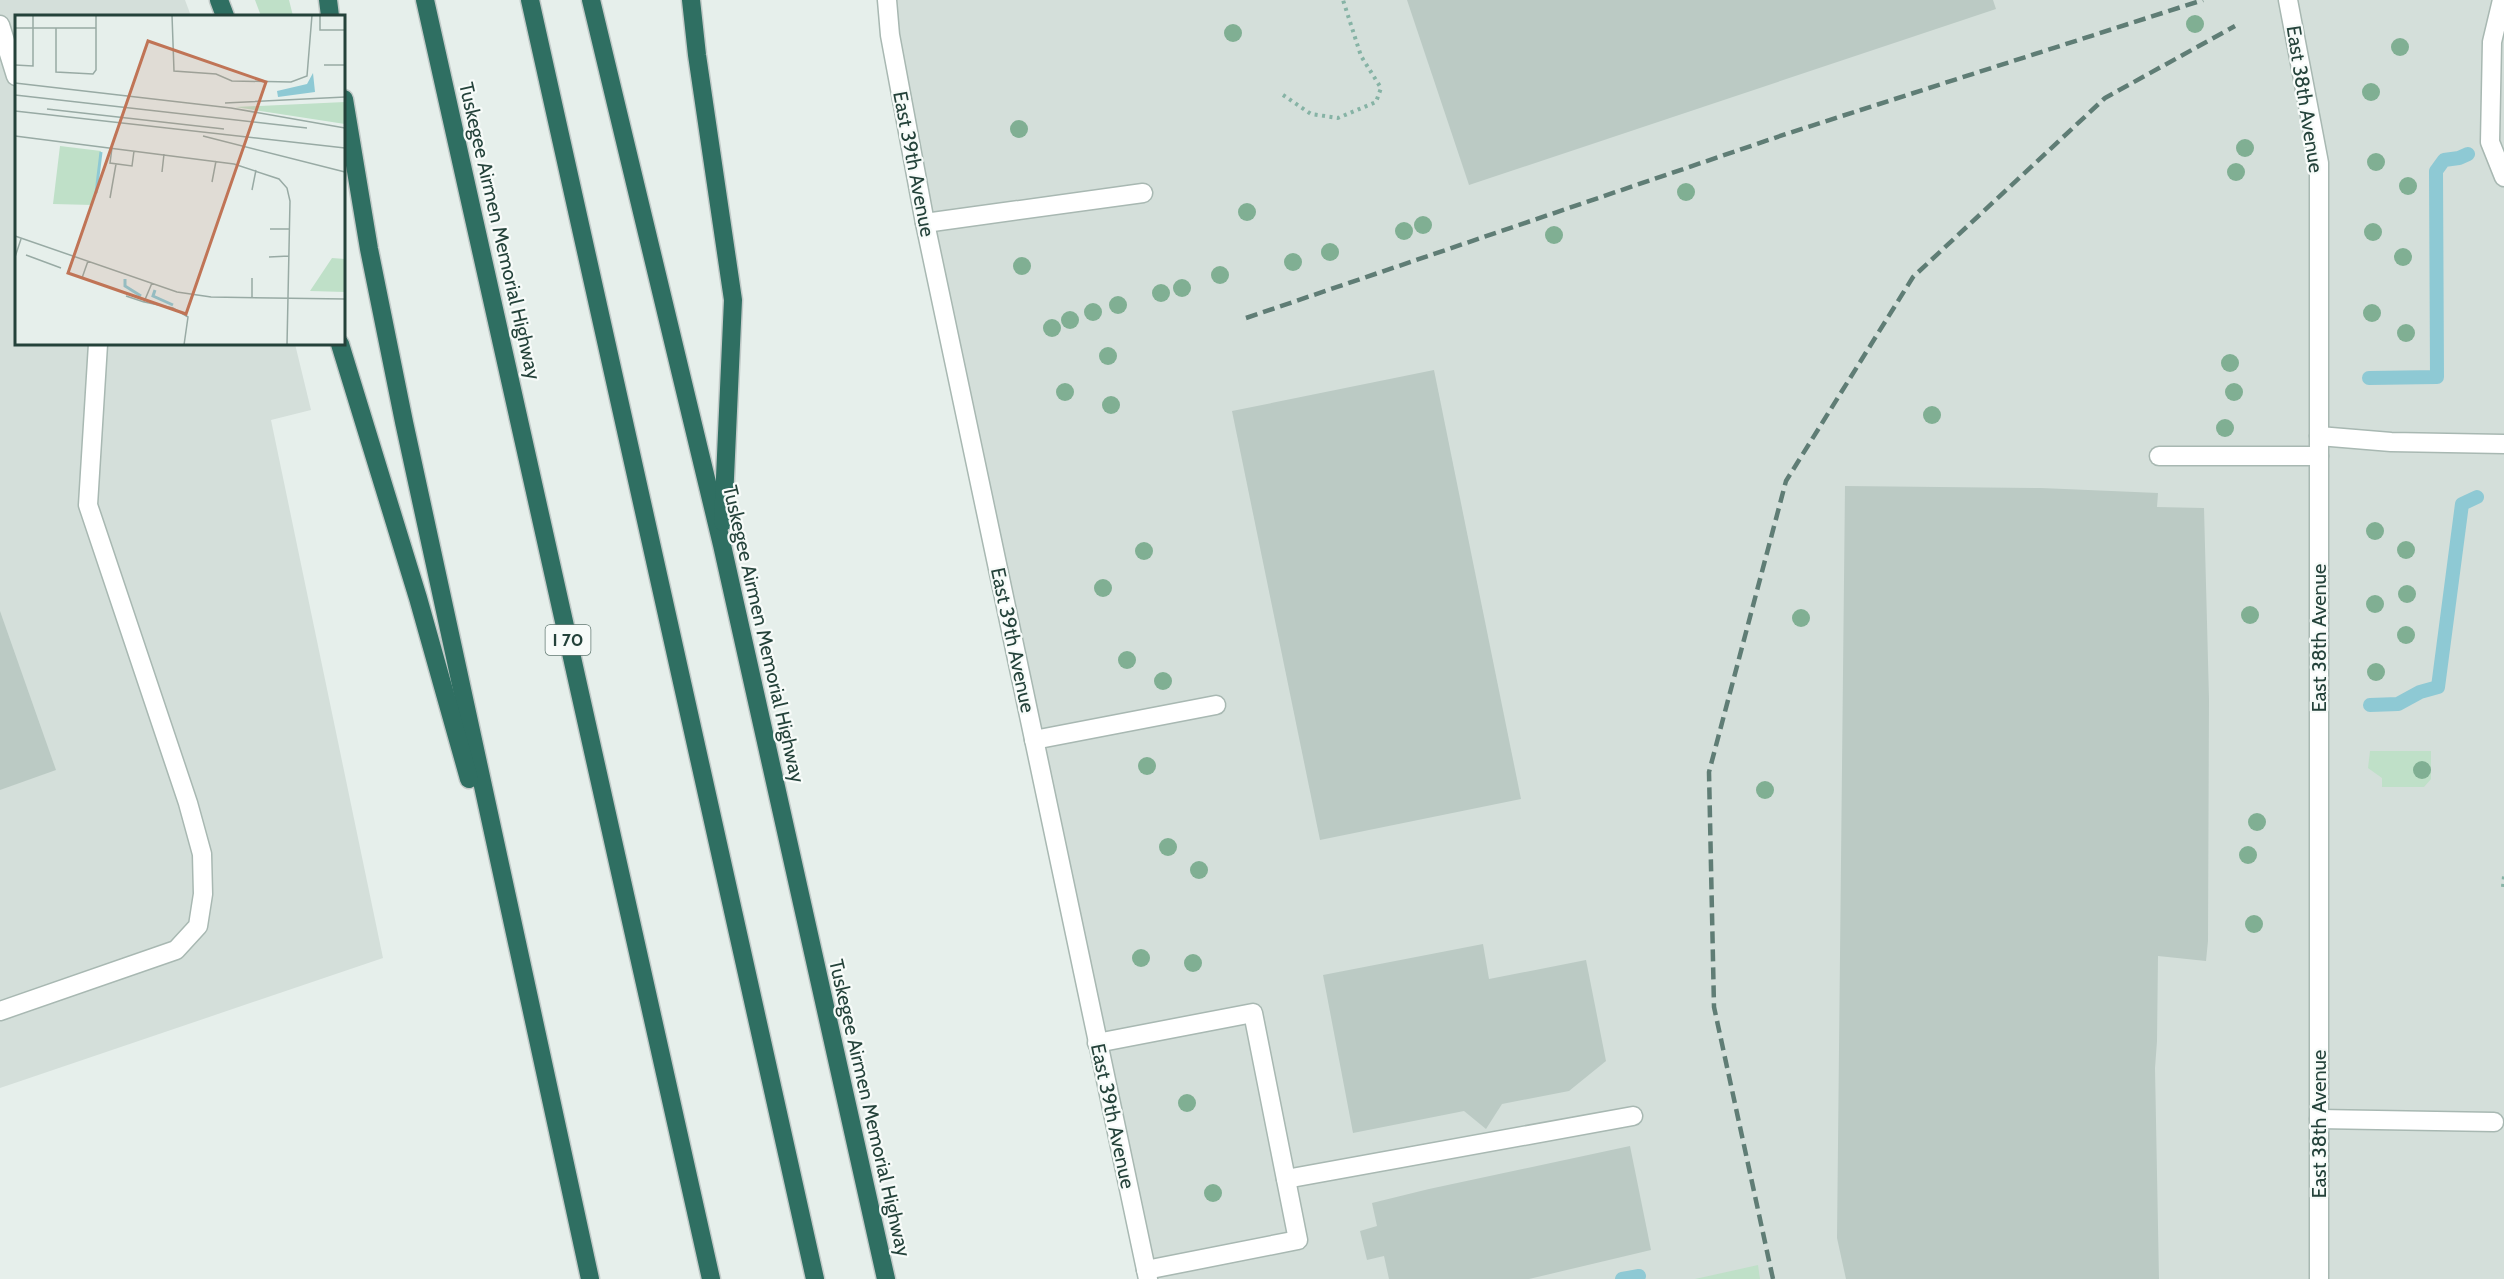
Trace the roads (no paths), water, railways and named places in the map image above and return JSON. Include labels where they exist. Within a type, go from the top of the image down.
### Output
[{"type":"highway","points":[[219,0],[225,15]]},
{"type":"highway","points":[[328,0],[330,15]]},
{"type":"highway","name":"Tuskegee Airmen Memorial Highway","points":[[425,0],[711,1279]]},
{"type":"highway","points":[[530,0],[815,1279]]},
{"type":"highway","name":"Tuskegee Airmen Memorial Highway","points":[[591,0],[722,545],[886,1279]]},
{"type":"highway","points":[[691,0],[697,56],[733,300],[722,545]]},
{"type":"highway","points":[[345,105],[369,249],[404,422],[514,940],[590,1279]]},
{"type":"highway","points":[[340,345],[415,587],[514,940]]},
{"type":"street","name":"East 39th Avenue","points":[[887,0],[925,224],[1147,1274]]},
{"type":"street","name":"East 38th Avenue","points":[[2288,0],[2319,163],[2319,1279]]},
{"type":"street","points":[[2502,0],[2492,42],[2490,142],[2504,177]]},
{"type":"street","points":[[0,25],[15,73]]},
{"type":"street","points":[[925,224],[1143,193]]},
{"type":"street","points":[[0,1011],[176,950],[198,927],[203,894],[202,854],[188,803],[88,505],[98,345]]},
{"type":"street","points":[[2319,436],[2391,442],[2504,444]]},
{"type":"street","points":[[2159,456],[2319,456]]},
{"type":"street","points":[[1034,740],[1216,705]]},
{"type":"street","points":[[1097,1043],[1253,1012],[1298,1240],[1147,1274]]},
{"type":"street","points":[[1286,1179],[1633,1116]]},
{"type":"street","points":[[2319,1119],[2494,1122]]},
{"type":"waterway","points":[[2369,378],[2437,377],[2436,171],[2444,160],[2468,154]]},
{"type":"waterway","points":[[2370,705],[2398,704],[2420,692],[2438,687],[2462,504],[2477,497]]},
{"type":"waterway","points":[[1622,1279],[1639,1276]]},
{"type":"railway","points":[[1246,318],[1789,133],[2203,0]]},
{"type":"railway","points":[[1773,1279],[1714,1007],[1709,772],[1786,481],[1913,277],[2105,98],[2235,26]]}]
